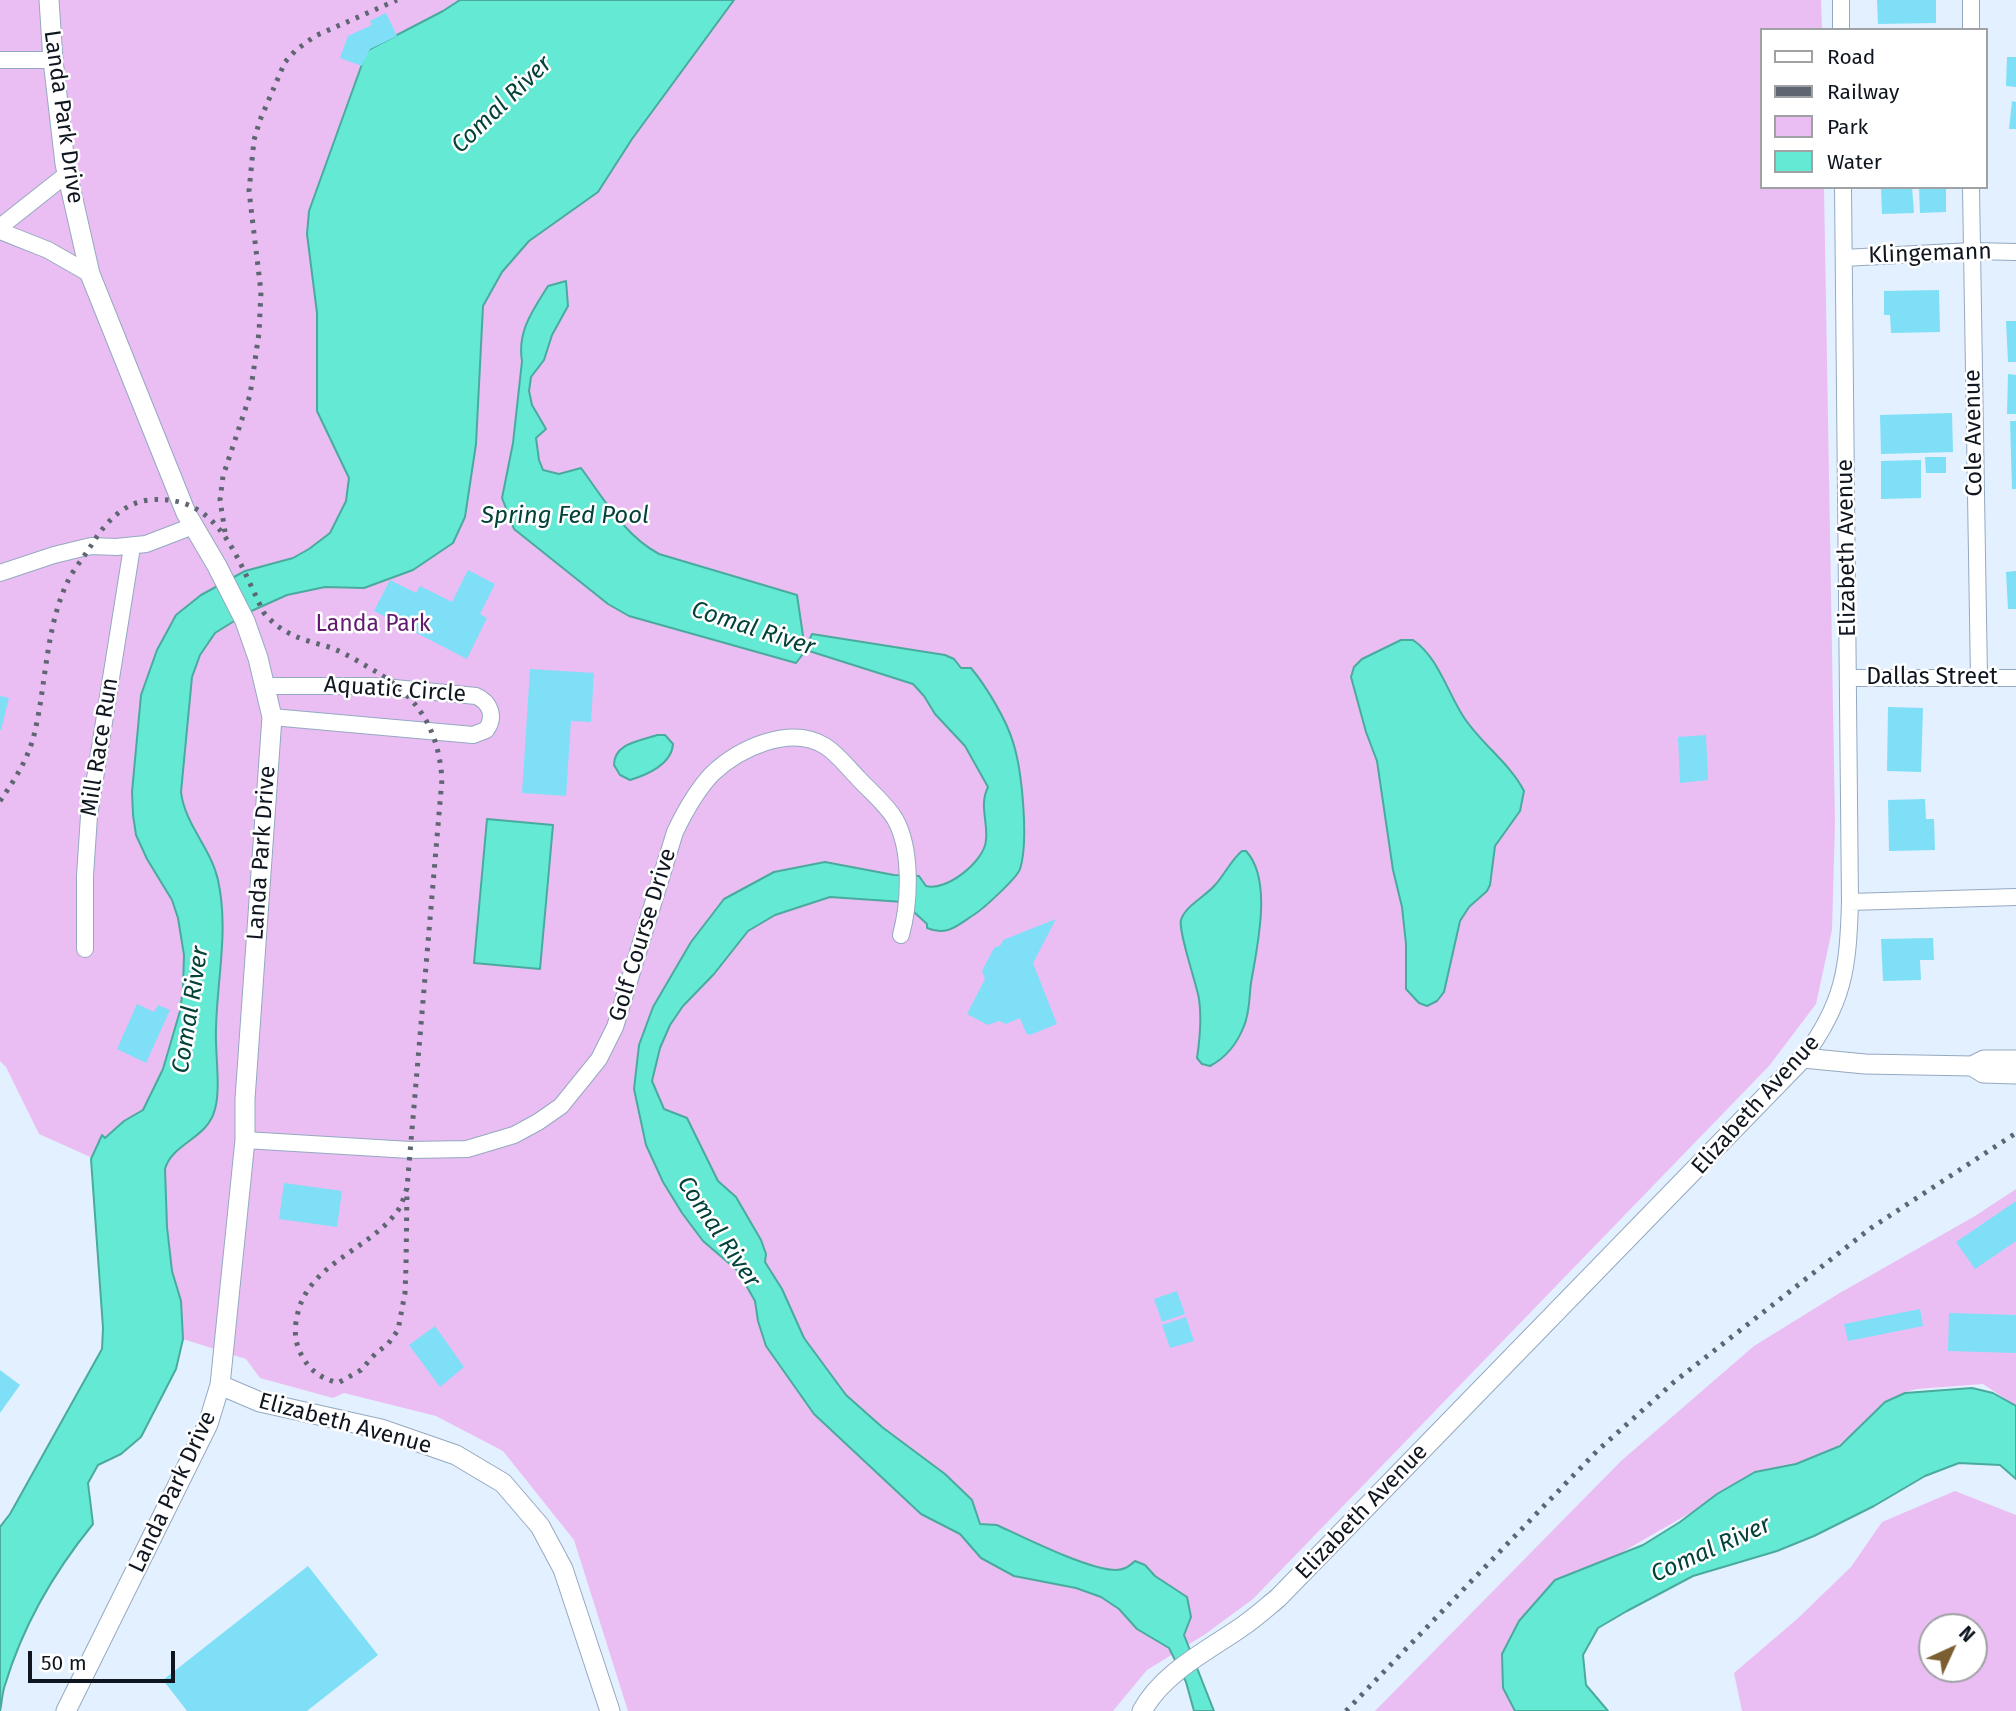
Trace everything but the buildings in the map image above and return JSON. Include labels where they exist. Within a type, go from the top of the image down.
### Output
[{"type":"street","name":"Landa Park Drive","points":[[49,0],[53,60],[67,174],[90,274],[193,526],[245,621],[266,686],[272,717],[245,1099],[245,1140],[220,1385],[208,1424],[66,1711]]},
{"type":"street","points":[[1841,0],[1841,28]]},
{"type":"street","points":[[1970,0],[1971,28]]},
{"type":"street","points":[[0,60],[53,60]]},
{"type":"street","points":[[67,174],[0,230],[48,250],[90,274]]},
{"type":"street","name":"Elizabeth Avenue","points":[[1142,1711],[1161,1685],[1174,1674],[1247,1624],[1278,1598],[1803,1058],[1823,1033],[1842,987],[1849,957],[1849,678],[1843,189]]},
{"type":"street","name":"Cole Avenue","points":[[1971,189],[1979,678]]},
{"type":"street","name":"Klingemann","points":[[1844,258],[1971,251],[2016,252]]},
{"type":"street","points":[[0,573],[91,546],[132,547],[146,544],[193,526]]},
{"type":"street","name":"Mill Race Run","points":[[85,949],[85,876],[89,816],[132,547]]},
{"type":"street","name":"Dallas Street","points":[[1849,678],[2016,678]]},
{"type":"street","name":"Aquatic Circle","points":[[266,686],[374,686],[475,696],[483,699],[489,706],[492,717],[486,730],[473,735],[272,717]]},
{"type":"street","name":"Golf Course Drive","points":[[245,1140],[410,1150],[467,1149],[514,1135],[561,1106],[599,1059],[615,1027],[684,812],[714,773],[745,750],[761,744],[792,738],[824,745],[894,819],[906,849],[906,910],[901,935]]},
{"type":"street","points":[[1850,902],[2016,897]]},
{"type":"street","points":[[1803,1058],[1972,1066],[1984,1060],[2016,1060]]},
{"type":"street","points":[[1972,1066],[1983,1073],[2016,1074]]},
{"type":"street","name":"Elizabeth Avenue","points":[[220,1385],[260,1402],[381,1429],[456,1455],[503,1483],[540,1526],[563,1569],[610,1711]]},
{"type":"green space","name":"Landa Park","points":[[0,0],[1821,0],[1822,28],[1760,28],[1760,189],[1824,189],[1835,823],[1832,930],[1816,1004],[1769,1066],[1253,1599],[1204,1635],[1147,1670],[1113,1711],[628,1711],[574,1540],[503,1451],[436,1416],[344,1393],[333,1398],[260,1378],[246,1359],[183,1339],[181,1301],[172,1271],[164,1190],[39,1134],[6,1067],[0,1061]]},
{"type":"green space","points":[[2016,1189],[2016,1406],[1983,1384],[1905,1392],[1835,1448],[1697,1509],[1605,1562],[1527,1711],[1375,1711],[1621,1461],[1754,1346]]},
{"type":"green space","points":[[1955,1491],[2016,1515],[2016,1711],[1742,1711],[1734,1673],[1796,1620],[1851,1567],[1882,1522]]},
{"type":"water","name":"Comal River","points":[[460,0],[734,0],[632,139],[598,192],[529,241],[502,272],[483,306],[476,444],[465,517],[453,543],[413,570],[364,588],[325,587],[287,595],[247,613],[215,633],[200,655],[192,677],[181,792],[187,815],[215,868],[221,899],[222,936],[216,1029],[217,1101],[205,1127],[175,1153],[165,1169],[167,1227],[172,1271],[181,1301],[183,1339],[176,1369],[141,1437],[121,1454],[98,1465],[88,1483],[93,1524],[65,1561],[30,1620],[12,1663],[0,1711],[0,1527],[10,1514],[102,1349],[103,1328],[91,1159],[102,1135],[105,1138],[124,1121],[143,1110],[163,1069],[180,1011],[184,955],[178,918],[172,900],[136,835],[133,815],[132,792],[141,695],[157,650],[176,615],[201,595],[245,571],[293,558],[309,549],[330,533],[346,501],[349,478],[317,411],[317,313],[307,234],[309,211],[366,53]]},
{"type":"water","points":[[566,281],[568,306],[552,335],[544,360],[531,377],[529,391],[532,405],[546,429],[536,438],[543,470],[559,474],[581,468],[625,527],[659,554],[797,595],[805,649],[812,634],[945,655],[954,659],[961,668],[971,668],[1006,723],[1016,754],[1022,787],[1024,841],[1020,869],[1007,886],[985,906],[953,928],[941,931],[927,928],[927,924],[903,902],[830,897],[775,915],[748,931],[714,974],[683,1006],[670,1025],[660,1048],[652,1081],[664,1109],[687,1118],[718,1181],[736,1197],[761,1240],[766,1254],[765,1262],[782,1289],[804,1338],[846,1395],[882,1427],[945,1474],[972,1500],[980,1524],[997,1525],[1057,1552],[1104,1569],[1122,1569],[1135,1561],[1145,1565],[1155,1576],[1187,1597],[1191,1617],[1184,1635],[1214,1711],[1194,1711],[1186,1682],[1169,1648],[1137,1629],[1119,1609],[1101,1597],[1076,1588],[1014,1576],[981,1558],[960,1534],[921,1514],[814,1414],[766,1346],[755,1301],[738,1271],[703,1241],[682,1213],[663,1182],[646,1145],[634,1089],[639,1045],[653,1007],[691,942],[724,899],[774,872],[825,862],[894,875],[919,876],[926,886],[934,887],[954,880],[972,865],[984,848],[984,800],[988,787],[965,746],[935,714],[913,684],[806,650],[796,663],[629,616],[608,604],[514,529],[502,498],[513,443],[524,330],[548,286]]},
{"type":"water","points":[[1401,640],[1413,640],[1422,647],[1463,716],[1511,771],[1524,791],[1520,811],[1495,846],[1490,885],[1460,921],[1444,992],[1437,1001],[1427,1006],[1419,1003],[1406,989],[1406,944],[1402,907],[1393,870],[1377,761],[1351,677],[1354,667],[1362,659]]},
{"type":"water","points":[[665,735],[673,744],[672,751],[663,763],[651,772],[630,780],[620,775],[614,765],[618,752],[629,744]]},
{"type":"water","points":[[487,819],[553,825],[540,969],[474,963]]},
{"type":"water","points":[[1242,851],[1246,851],[1254,864],[1261,896],[1259,933],[1248,1010],[1235,1044],[1210,1066],[1202,1064],[1197,1058],[1200,1006],[1182,935],[1181,920],[1187,910],[1215,885]]},
{"type":"water","name":"Comal River","points":[[1972,1388],[1993,1393],[2016,1406],[2016,1479],[2000,1465],[1959,1463],[1925,1476],[1874,1506],[1814,1536],[1777,1551],[1693,1576],[1598,1628],[1583,1655],[1586,1685],[1608,1711],[1515,1711],[1503,1688],[1502,1654],[1519,1621],[1555,1580],[1643,1545],[1717,1494],[1755,1472],[1796,1464],[1840,1446],[1885,1402],[1905,1393]]},
{"type":"railway","points":[[225,532],[220,500],[223,476],[250,395],[259,333],[261,292],[249,191],[254,140],[260,120],[285,62],[296,50],[315,36],[397,0]]},
{"type":"railway","points":[[0,801],[20,770],[31,744],[51,633],[62,594],[71,575],[97,536],[123,510],[140,502],[173,501],[193,507],[223,534],[264,613],[271,621],[294,636],[349,656],[399,688],[421,712],[429,727],[440,760],[442,779],[407,1188],[398,1210],[384,1226],[325,1271],[312,1284],[303,1299],[297,1317],[297,1345],[308,1365],[326,1379],[338,1383],[361,1370],[388,1344],[398,1330],[405,1293],[407,1188]]},
{"type":"railway","points":[[1346,1711],[1597,1451],[1674,1382],[1871,1228],[2016,1133]]},
{"type":"water label","name":"Spring Fed Pool","points":[[565,516]]}]
